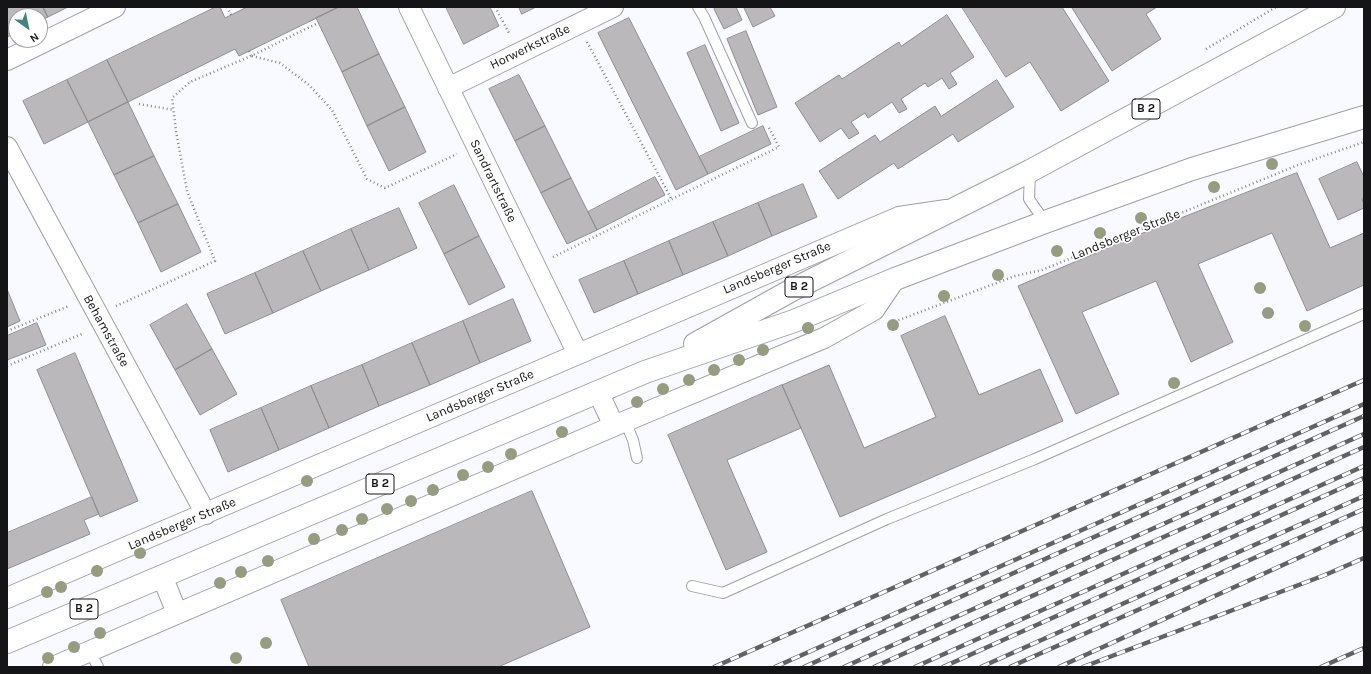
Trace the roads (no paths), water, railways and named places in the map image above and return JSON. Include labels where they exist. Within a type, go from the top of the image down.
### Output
[{"type":"main road","name":"Landsberger Straße","points":[[646,372],[792,290],[1030,171],[1334,7]]},
{"type":"main road","name":"Landsberger Straße","points":[[7,642],[646,372],[794,321],[895,279],[1045,222],[1192,169],[1364,117]]},
{"type":"street","points":[[7,60],[114,7]]},
{"type":"street","name":"Sandrartstraße","points":[[409,7],[578,354]]},
{"type":"street","name":"Horwerkstraße","points":[[448,88],[613,7]]},
{"type":"street","name":"Behamstraße","points":[[7,147],[206,514]]},
{"type":"street","name":"Landsberger Straße","points":[[7,598],[899,217],[956,209]]},
{"type":"street","points":[[53,667],[94,659],[177,613],[619,423],[824,338],[874,310],[895,279]]},
{"type":"street","points":[[598,392],[619,423]]},
{"type":"street","points":[[162,576],[177,613]]},
{"type":"lane","points":[[698,7],[704,17],[752,123]]},
{"type":"lane","points":[[1030,171],[1029,199],[1045,222]]},
{"type":"lane","points":[[692,586],[723,593],[887,519],[1035,459],[1364,314]]},
{"type":"lane","points":[[619,423],[633,440],[637,458]]},
{"type":"railway","points":[[714,667],[1364,380]]},
{"type":"railway","points":[[775,667],[1364,404]]},
{"type":"railway","points":[[804,667],[1364,416]]},
{"type":"railway","points":[[844,667],[1364,434]]},
{"type":"railway","points":[[874,667],[1364,447]]},
{"type":"railway","points":[[915,667],[1364,466]]},
{"type":"railway","points":[[943,667],[1364,478]]},
{"type":"railway","points":[[981,667],[1364,496]]},
{"type":"railway","points":[[1010,667],[1364,509]]},
{"type":"railway","points":[[1059,667],[1364,528]]},
{"type":"railway","points":[[1083,667],[1325,575],[1364,558]]},
{"type":"railway","points":[[1321,667],[1364,648]]}]
